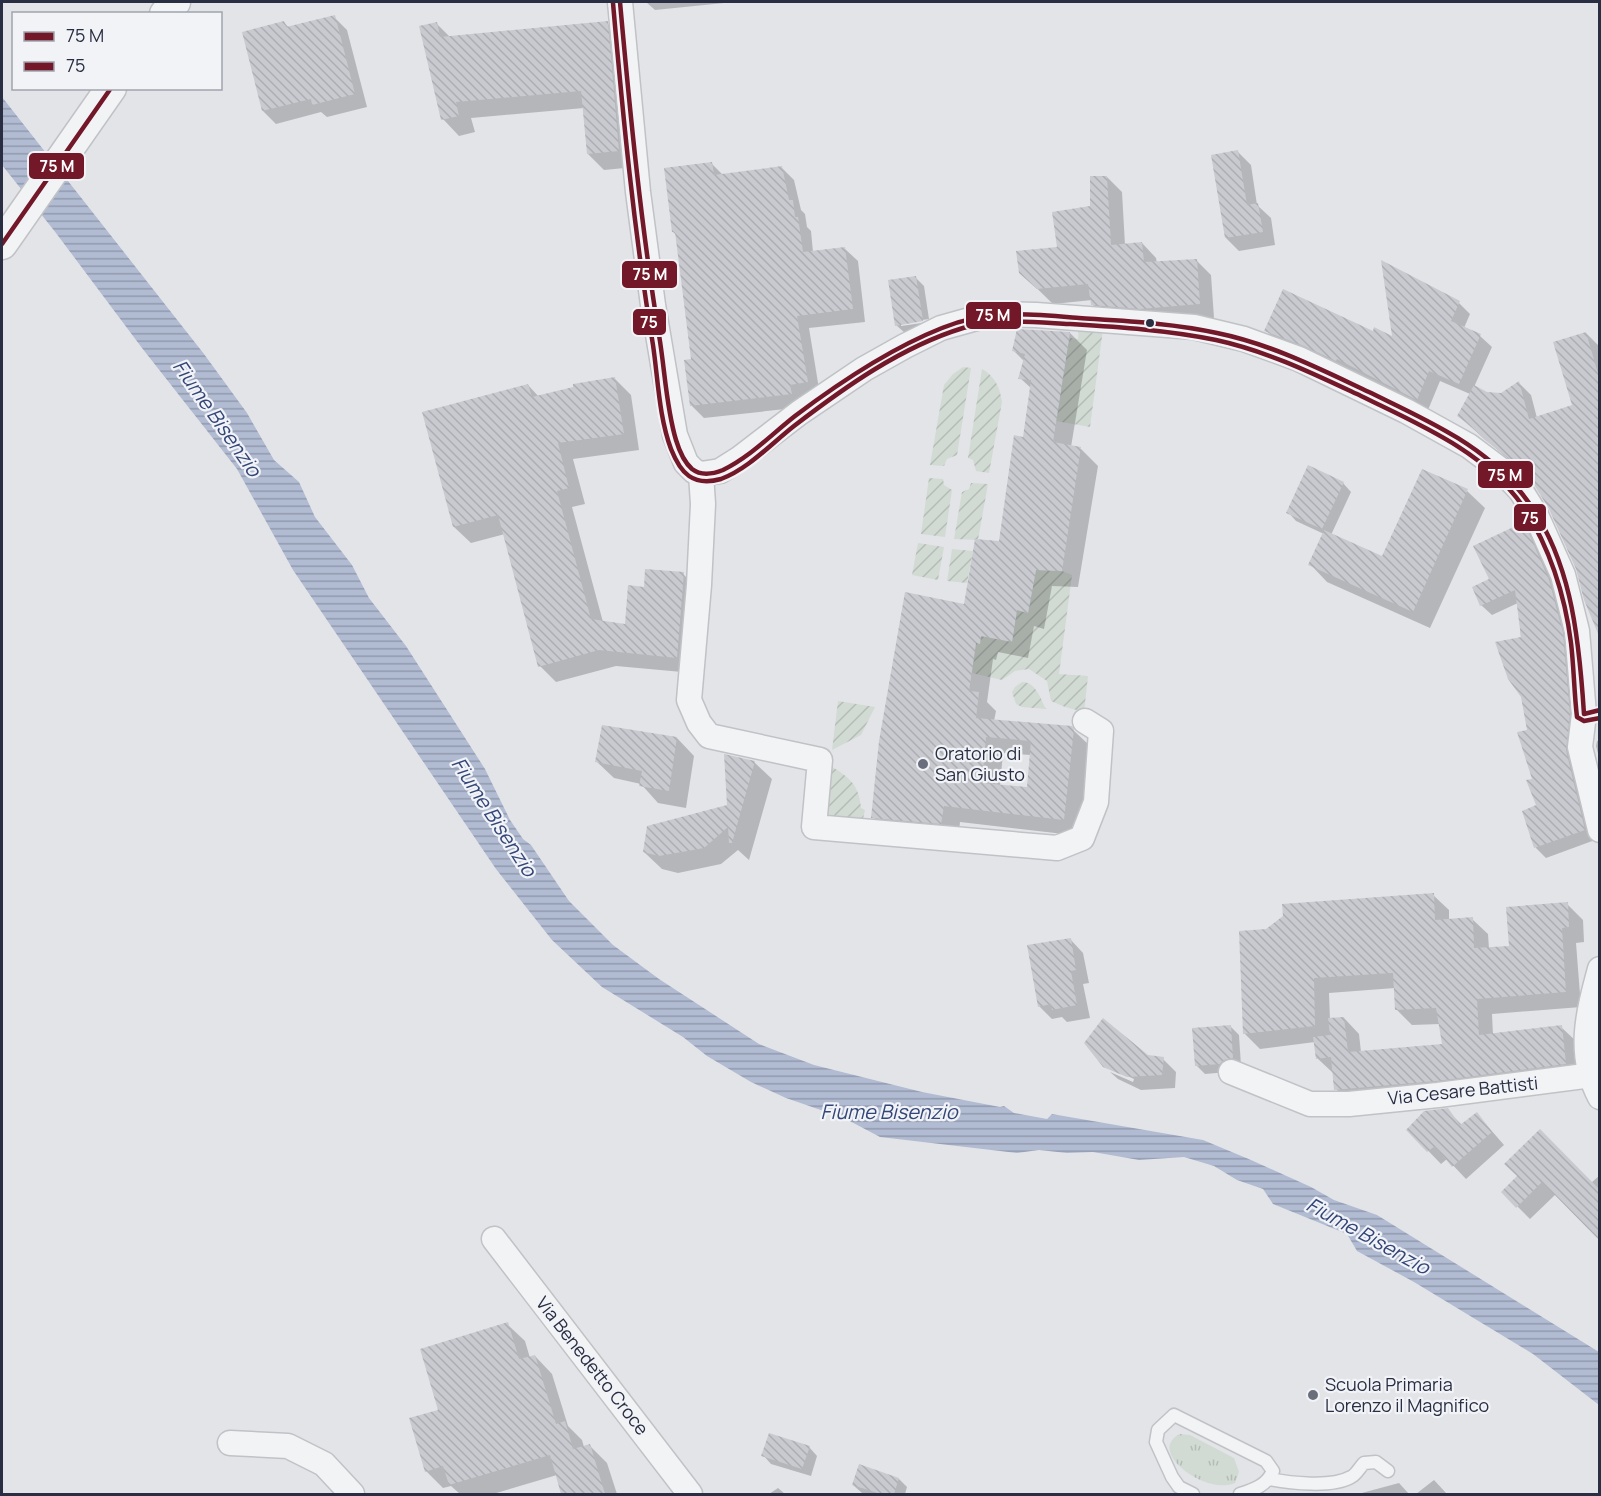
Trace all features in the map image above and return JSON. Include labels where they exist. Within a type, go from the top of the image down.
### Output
[{"type":"street","points":[[620,2],[638,192],[653,305],[675,435],[686,463],[694,471],[701,474],[720,471],[864,369],[941,328],[991,314],[1194,327],[1244,339],[1299,359],[1426,421],[1469,446],[1501,470],[1536,515],[1563,575],[1577,631],[1592,712],[1580,747],[1599,830]]},
{"type":"street","points":[[2,244],[110,90]]},
{"type":"street","points":[[701,474],[703,504],[699,585],[689,700],[699,723],[709,736],[820,760],[814,827],[1057,848],[1082,838],[1096,802],[1101,731],[1085,721]]},
{"type":"street","name":"Via Cesare Battisti","points":[[1231,1072],[1310,1104],[1349,1104],[1597,1082],[1587,1055],[1585,1034],[1599,969]]},
{"type":"street","name":"Via Benedetto Croce","points":[[494,1239],[690,1494]]},
{"type":"street","points":[[230,1443],[288,1446],[324,1464],[352,1494]]},
{"type":"lane","points":[[1192,1494],[1179,1487],[1172,1478],[1156,1442],[1158,1430],[1174,1415],[1266,1461],[1273,1471],[1269,1479],[1258,1487],[1240,1494]]},
{"type":"lane","points":[[1269,1479],[1295,1484],[1325,1483],[1352,1477],[1364,1463],[1376,1462],[1388,1471]]},
{"type":"green space","points":[[1079,325],[1103,329],[1090,427],[1056,421],[1068,346],[1070,338],[1078,339]]},
{"type":"green space","points":[[963,367],[971,368],[957,455],[947,459],[944,466],[930,465],[944,385]]},
{"type":"green space","points":[[982,369],[996,383],[1002,402],[989,473],[976,471],[973,460],[968,458]]},
{"type":"green space","points":[[929,478],[943,479],[944,485],[952,490],[945,537],[921,534]]},
{"type":"green space","points":[[971,483],[988,484],[978,540],[954,539],[962,492],[969,489]]},
{"type":"green space","points":[[918,543],[944,547],[938,580],[912,575]]},
{"type":"green space","points":[[952,549],[973,551],[967,583],[947,581]]},
{"type":"green space","points":[[1036,570],[1062,571],[1072,575],[1059,674],[1088,676],[1084,712],[1051,701],[1047,681],[1029,669],[1015,671],[1002,680],[972,673],[976,643],[980,643],[981,636],[1012,641],[1017,610],[1028,613]]},
{"type":"green space","points":[[1022,682],[1034,688],[1046,709],[1022,707],[1016,704],[1012,692]]},
{"type":"green space","points":[[838,701],[875,707],[861,735],[832,750]]},
{"type":"green space","points":[[829,765],[852,782],[858,793],[861,808],[865,810],[863,819],[823,815]]},
{"type":"green space","points":[[1180,1434],[1190,1435],[1234,1458],[1239,1472],[1235,1483],[1223,1485],[1209,1483],[1184,1470],[1174,1460],[1170,1451],[1171,1442]]},
{"type":"water","name":"Fiume Bisenzio","points":[[2,97],[204,354],[247,413],[274,460],[299,482],[315,517],[352,565],[369,598],[406,646],[485,769],[510,820],[523,839],[531,845],[569,901],[613,945],[659,979],[759,1044],[814,1065],[922,1092],[1004,1106],[1014,1113],[1047,1119],[1052,1114],[1203,1140],[1311,1187],[1334,1200],[1377,1215],[1599,1352],[1599,1405],[1533,1354],[1414,1282],[1357,1251],[1347,1234],[1273,1204],[1263,1189],[1237,1180],[1214,1166],[1184,1157],[1139,1160],[1093,1152],[1067,1153],[1039,1150],[1017,1153],[880,1137],[844,1118],[786,1098],[751,1082],[602,987],[552,940],[496,869],[293,570],[237,469],[2,165]]},
{"type":"building","points":[[335,15],[355,94],[312,105],[311,99],[262,111],[242,32],[284,21],[286,27]]},
{"type":"building","points":[[608,21],[619,151],[587,154],[581,91],[456,102],[459,116],[441,120],[419,26],[437,22],[440,37]]},
{"type":"building","points":[[1238,150],[1247,205],[1258,203],[1263,232],[1225,238],[1211,155]]},
{"type":"building","points":[[712,162],[714,175],[782,166],[789,200],[793,200],[795,217],[798,217],[803,252],[845,247],[853,309],[797,316],[808,382],[790,385],[792,394],[690,406],[684,360],[691,359],[675,232],[672,232],[664,168]]},
{"type":"building","points":[[1090,176],[1107,176],[1111,245],[1142,242],[1144,262],[1197,259],[1200,304],[1140,309],[1091,305],[1088,284],[1037,289],[1019,273],[1016,251],[1057,247],[1052,212],[1090,206]]},
{"type":"building","points":[[1381,260],[1460,301],[1451,321],[1481,334],[1459,384],[1429,371],[1417,400],[1337,359],[1336,361],[1264,331],[1283,289],[1373,331],[1374,327],[1392,336]]},
{"type":"building","points":[[916,276],[923,321],[895,326],[888,280]]},
{"type":"building","points":[[1017,329],[1070,332],[1053,442],[1081,447],[1062,571],[1036,570],[1028,613],[1017,610],[1012,642],[981,636],[980,644],[976,643],[969,691],[979,692],[976,718],[1072,726],[1074,729],[1064,820],[944,806],[941,824],[871,818],[879,741],[905,592],[964,604],[975,539],[999,541],[1014,435],[1023,437],[1031,380],[1018,379],[1025,354],[1012,351]],"holes":[[[986,737],[1031,741],[1027,787],[982,783]]]},
{"type":"building","points":[[1586,332],[1599,377],[1599,636],[1584,600],[1576,569],[1549,509],[1533,483],[1510,459],[1457,416],[1474,385],[1487,392],[1501,393],[1519,381],[1529,419],[1572,405],[1553,342]]},
{"type":"building","points":[[615,377],[624,434],[558,443],[569,488],[557,491],[591,619],[625,624],[628,585],[644,587],[645,569],[684,572],[677,658],[599,650],[538,667],[498,515],[453,527],[422,412],[528,384],[532,397],[573,387],[573,384]]},
{"type":"building","points":[[1308,465],[1344,482],[1322,529],[1286,513]]},
{"type":"building","points":[[1422,469],[1468,489],[1413,612],[1308,565],[1324,530],[1382,556]]},
{"type":"building","points":[[1524,522],[1549,580],[1563,633],[1570,714],[1566,750],[1585,830],[1534,848],[1522,811],[1536,805],[1526,780],[1532,779],[1517,732],[1527,730],[1521,697],[1508,679],[1495,642],[1521,637],[1515,590],[1480,606],[1472,587],[1489,579],[1473,546]]},
{"type":"building","points":[[602,725],[677,737],[669,791],[639,786],[642,771],[595,762]]},
{"type":"building","points":[[724,754],[755,761],[732,843],[729,843],[728,827],[704,848],[659,856],[643,852],[647,826],[727,805]]},
{"type":"building","points":[[1434,893],[1435,920],[1473,917],[1474,948],[1509,946],[1506,907],[1568,902],[1569,927],[1562,928],[1566,992],[1477,999],[1479,1035],[1562,1025],[1566,1064],[1436,1081],[1334,1090],[1331,1057],[1316,1059],[1313,1037],[1330,1035],[1328,1018],[1344,1017],[1348,1052],[1442,1044],[1436,1008],[1395,1010],[1393,973],[1314,978],[1315,1026],[1243,1034],[1239,931],[1266,929],[1283,916],[1282,904]]},
{"type":"building","points":[[1071,938],[1076,970],[1071,971],[1077,1005],[1052,1010],[1051,1004],[1038,1007],[1027,945]]},
{"type":"building","points":[[1103,1018],[1148,1055],[1164,1057],[1162,1075],[1127,1077],[1103,1067],[1084,1043]]},
{"type":"building","points":[[1231,1025],[1233,1058],[1223,1060],[1220,1064],[1195,1066],[1192,1028]]},
{"type":"building","points":[[1448,1108],[1460,1125],[1477,1112],[1492,1132],[1452,1167],[1435,1146],[1427,1152],[1406,1130],[1424,1111]]},
{"type":"building","points":[[1540,1129],[1599,1189],[1599,1240],[1542,1182],[1516,1208],[1501,1192],[1517,1176],[1504,1164]]},
{"type":"building","points":[[508,1322],[519,1359],[535,1355],[556,1424],[565,1421],[573,1449],[590,1444],[605,1494],[561,1494],[550,1455],[449,1485],[443,1466],[425,1472],[409,1418],[438,1410],[420,1349]]},
{"type":"building","points":[[769,1433],[810,1446],[802,1469],[761,1456]]},
{"type":"building","points":[[859,1464],[899,1478],[894,1494],[881,1494],[852,1485]]},
{"type":"transit line","points":[[620,2],[641,211],[668,402],[677,444],[692,469],[707,474],[723,470],[742,459],[812,403],[866,367],[922,336],[959,322],[993,315],[1027,314],[1131,321],[1183,327],[1237,338],[1295,358],[1409,412],[1469,445],[1504,473],[1537,514],[1550,540],[1561,568],[1575,625],[1584,714],[1600,710]]},
{"type":"transit line","name":"75","points":[[613,3],[635,217],[661,411],[673,453],[686,474],[701,481],[721,479],[731,475],[750,463],[813,411],[874,370],[918,346],[963,328],[1003,322],[1069,324],[1161,331],[1235,345],[1308,372],[1427,429],[1469,454],[1507,486],[1532,520],[1548,554],[1560,589],[1571,643],[1577,717],[1584,721],[1600,718]]},
{"type":"transit line","points":[[2,244],[110,90]]},
{"type":"place","name":"Oratorio di San Giusto","points":[[923,764]]},
{"type":"place","name":"Scuola Primaria Lorenzo il Magnifico","points":[[1313,1395]]}]
